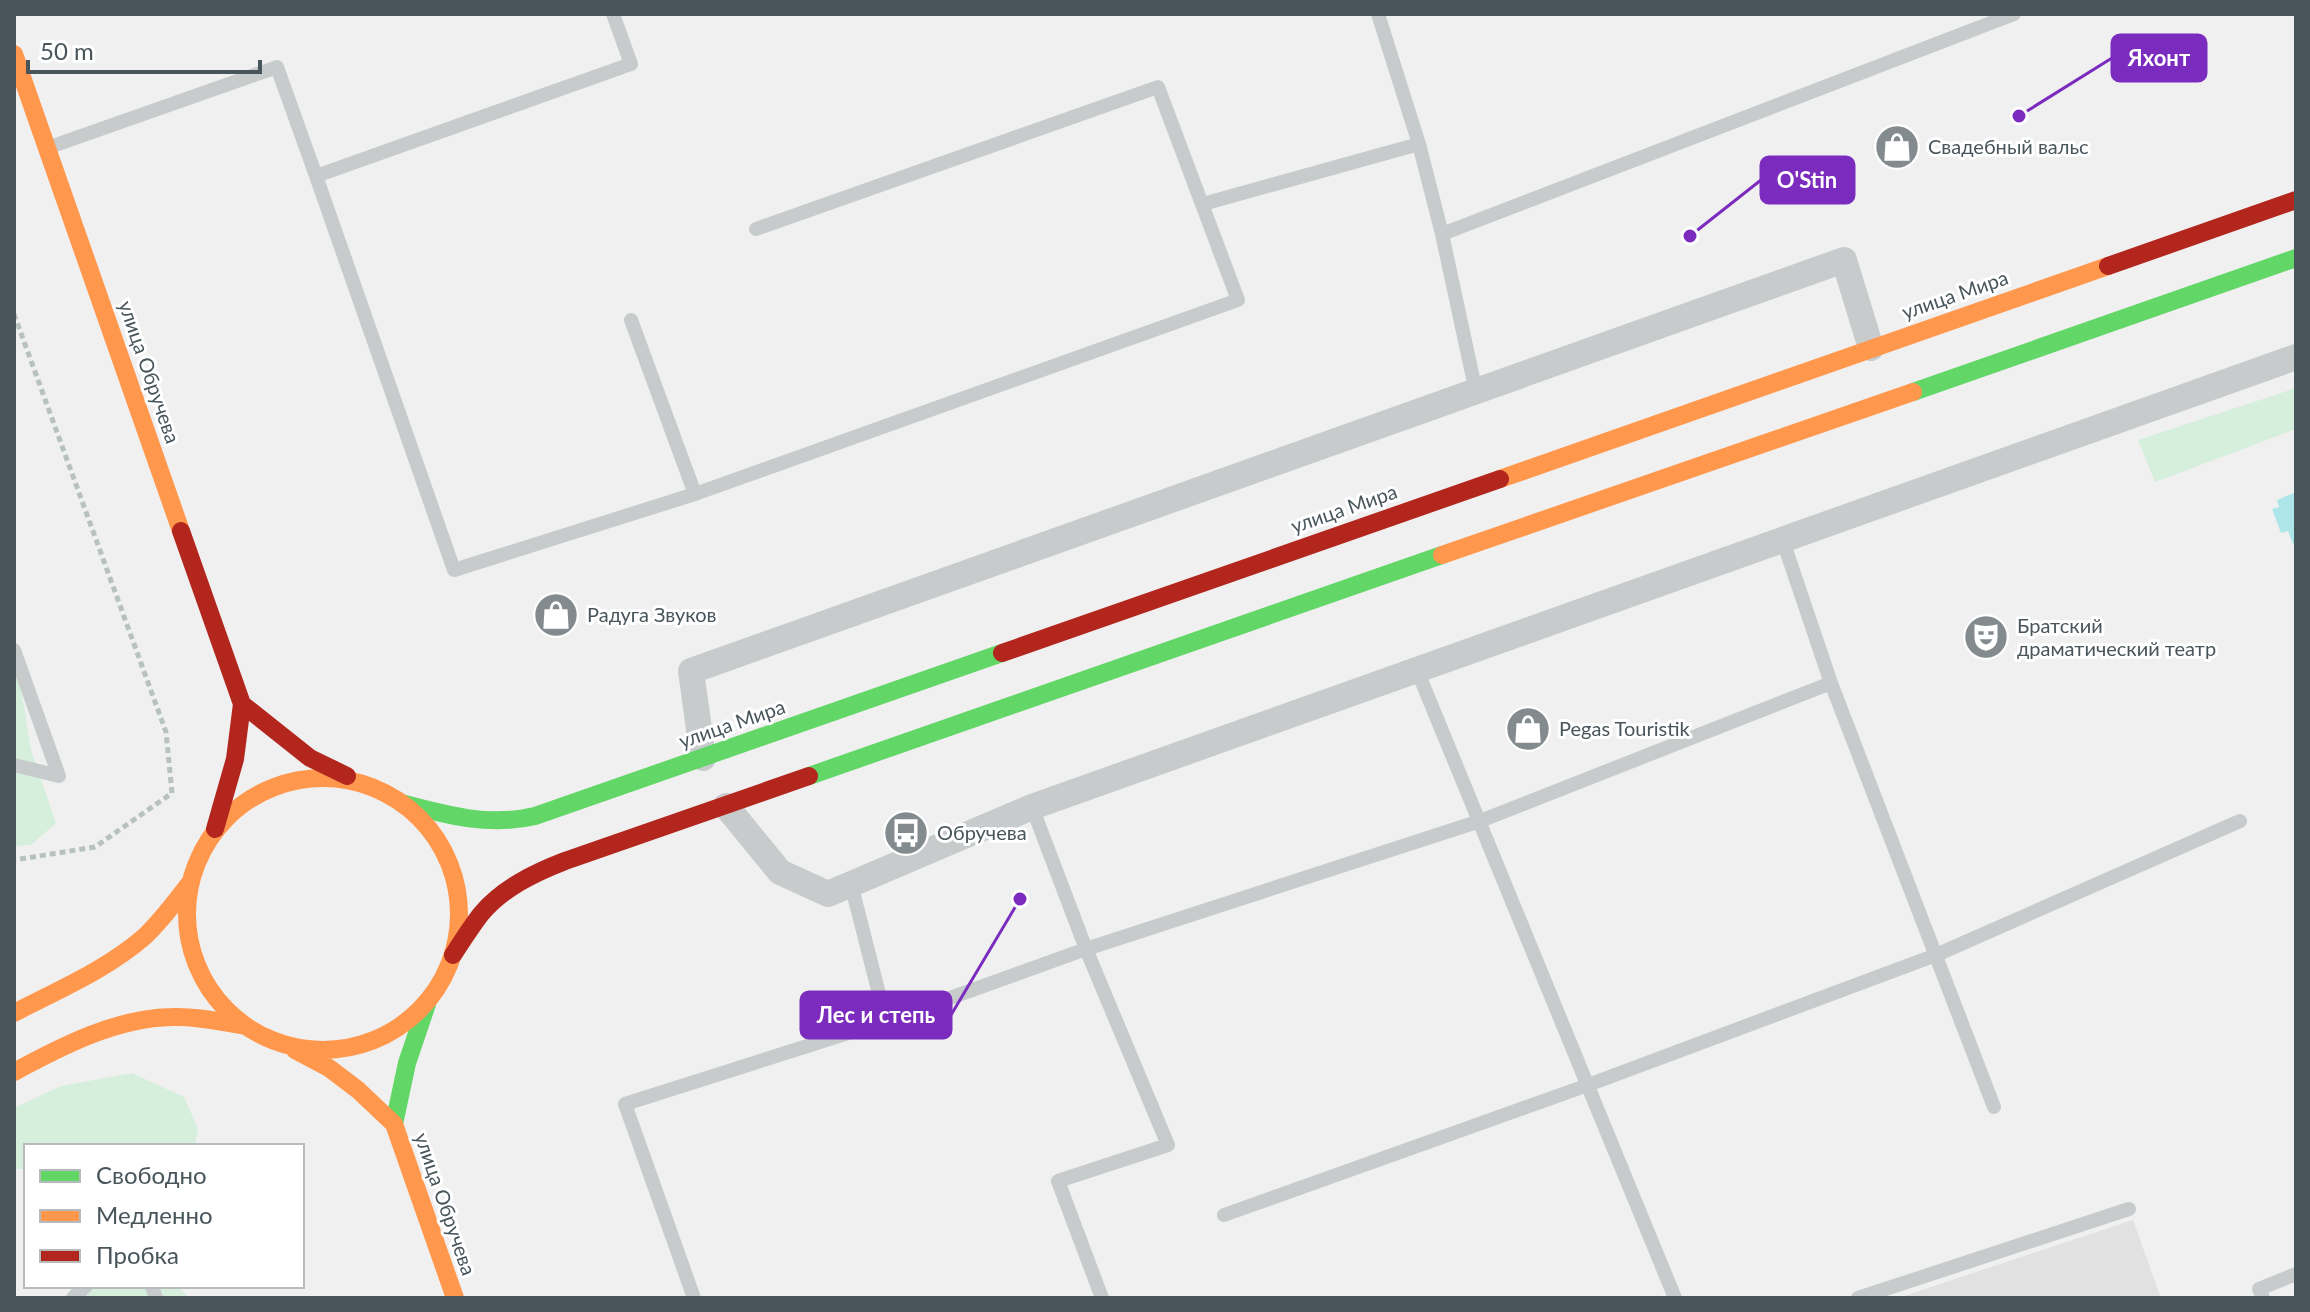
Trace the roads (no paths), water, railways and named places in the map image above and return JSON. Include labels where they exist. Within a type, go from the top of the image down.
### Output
[{"type":"main road","name":"улица Обручева","points":[[14,54],[242,704],[235,759],[214,831]]},
{"type":"main road","name":"улица Мира","points":[[401,803],[477,819],[511,821],[549,812],[1871,348],[2203,240],[2296,200]]},
{"type":"main road","points":[[453,955],[483,911],[505,891],[533,873],[2217,277],[2296,258]]},
{"type":"main road","points":[[242,704],[310,758],[364,784],[401,803],[420,818],[436,837],[447,859],[459,906],[453,955],[443,979],[413,1017],[375,1040],[353,1047],[309,1050],[287,1046],[265,1038],[246,1026],[221,1005],[203,978],[191,948],[186,916],[189,884],[199,856],[214,831],[233,811],[256,795],[282,784],[309,778],[337,778],[364,784]]},
{"type":"main road","points":[[14,1013],[110,962],[139,941],[189,884]]},
{"type":"main road","name":"улица Обручева","points":[[394,1124],[409,1049],[428,1000]]},
{"type":"main road","points":[[14,1072],[108,1027],[168,1017],[246,1026]]},
{"type":"main road","name":"улица Обручева","points":[[287,1046],[329,1068],[394,1124],[455,1298]]},
{"type":"street","points":[[703,758],[691,671],[1844,260],[1871,348]]},
{"type":"street","points":[[726,806],[780,872],[828,894],[1032,807],[2296,357]]},
{"type":"lane","points":[[316,176],[631,64],[613,14]]},
{"type":"lane","points":[[1378,14],[1419,144],[1476,392]]},
{"type":"lane","points":[[1442,234],[2014,14]]},
{"type":"lane","points":[[46,148],[277,67],[454,570],[695,494],[1238,300],[1158,87],[756,229]]},
{"type":"lane","points":[[1203,204],[1419,144]]},
{"type":"lane","points":[[631,320],[695,494]]},
{"type":"lane","points":[[1783,541],[1831,683],[1994,1107]]},
{"type":"lane","points":[[14,650],[59,776],[14,765]]},
{"type":"lane","points":[[1417,670],[1675,1298]]},
{"type":"lane","points":[[694,1298],[625,1104],[886,1021],[1086,949],[1480,821],[1831,683]]},
{"type":"lane","points":[[1032,807],[1086,949],[1168,1145],[1058,1181],[1102,1298]]},
{"type":"lane","points":[[1224,1215],[1588,1085],[1936,955],[2240,821]]},
{"type":"lane","points":[[851,884],[886,1021]]},
{"type":"lane","points":[[1858,1298],[2129,1209]]},
{"type":"lane","points":[[2263,1298],[2259,1289],[2296,1274]]},
{"type":"water","points":[[2296,492],[2296,543],[2293,544],[2288,531],[2281,533],[2272,509],[2279,507],[2277,500]]},
{"type":"place","name":"Яхонт","points":[[2019,116]]},
{"type":"place","name":"Свадебный вальс","points":[[1897,147]]},
{"type":"place","name":"O'Stin","points":[[1690,236]]},
{"type":"place","name":"Радуга Звуков","points":[[556,615]]},
{"type":"place","name":"Братский драматический театр","points":[[1986,637]]},
{"type":"place","name":"Pegas Touristik","points":[[1528,729]]},
{"type":"place","name":"Обручева","points":[[906,833]]},
{"type":"place","name":"Лес и степь","points":[[1020,899]]}]
